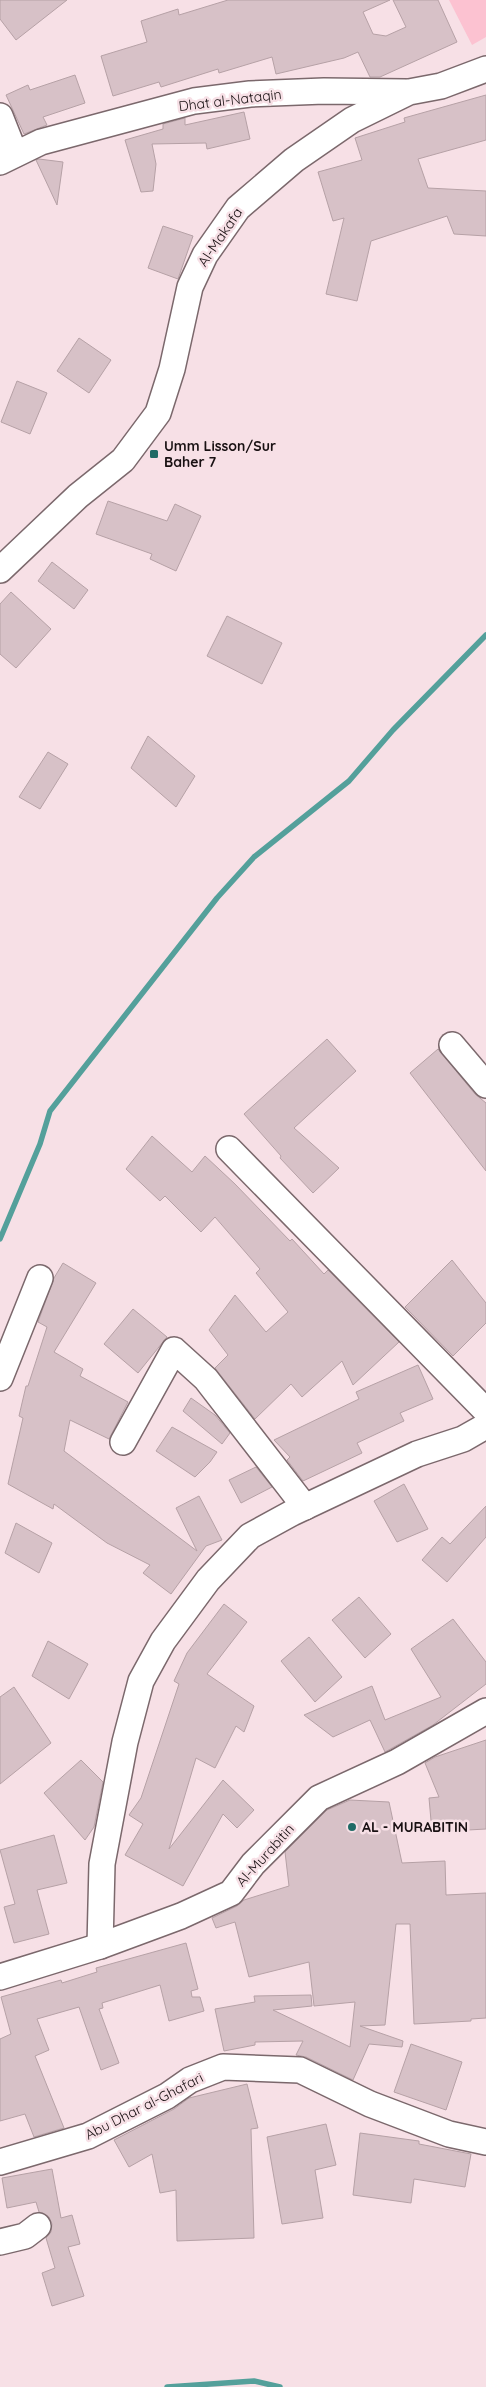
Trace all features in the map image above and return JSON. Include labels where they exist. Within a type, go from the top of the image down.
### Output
[{"type":"street","name":"Al-Makafa","points":[[0,570],[78,496],[123,460],[158,413],[172,369],[190,287],[205,255],[238,208],[294,160],[352,120],[409,92],[441,86],[486,69]]},
{"type":"street","name":"Dhat al-Nataqin","points":[[7,158],[41,142],[194,101],[250,94],[324,91],[409,92]]},
{"type":"street","points":[[0,116],[7,158]]},
{"type":"street","points":[[452,1045],[486,1086]]},
{"type":"street","points":[[229,1149],[486,1411]]},
{"type":"street","points":[[0,1378],[40,1278]]},
{"type":"street","points":[[123,1442],[174,1350],[206,1379],[305,1507]]},
{"type":"street","points":[[100,1946],[102,1864],[125,1742],[141,1681],[163,1641],[208,1580],[250,1536],[305,1507],[417,1454],[464,1439],[486,1426]]},
{"type":"street","name":"Al-Murabitin","points":[[0,1977],[100,1946],[181,1916],[231,1893],[253,1864],[319,1798],[398,1762],[486,1712]]},
{"type":"street","name":"Abu Dhar al-Ghafari","points":[[0,2162],[88,2136],[167,2096],[190,2080],[223,2067],[300,2070],[370,2104],[449,2134],[486,2142]]},
{"type":"street","points":[[0,2242],[25,2236],[38,2226]]},
{"type":"shaded area","points":[[449,0],[486,0],[486,37],[472,45]]},
{"type":"building","points":[[0,0],[67,0],[16,40],[0,19]]},
{"type":"building","points":[[228,0],[390,0],[363,12],[373,34],[386,36],[406,27],[393,0],[438,0],[457,42],[380,77],[370,77],[358,52],[344,58],[276,74],[272,57],[219,73],[218,69],[161,87],[159,82],[113,96],[101,56],[147,42],[141,21],[178,9],[179,15]]},
{"type":"building","points":[[75,75],[85,103],[43,117],[47,125],[24,134],[6,95],[28,85],[30,90]]},
{"type":"building","points":[[486,95],[486,140],[418,159],[428,188],[486,191],[486,236],[454,234],[447,216],[371,241],[357,301],[326,294],[344,218],[333,221],[318,172],[362,160],[355,138],[405,122],[404,118]]},
{"type":"building","points":[[244,112],[250,139],[207,149],[206,143],[152,144],[156,164],[153,191],[141,192],[125,140],[163,129],[163,124],[185,118],[185,125]]},
{"type":"building","points":[[36,160],[63,162],[57,205]]},
{"type":"building","points":[[163,226],[193,236],[178,279],[148,268]]},
{"type":"building","points":[[79,338],[111,360],[89,393],[57,371]]},
{"type":"building","points":[[17,381],[47,393],[30,434],[1,422]]},
{"type":"building","points":[[108,501],[167,521],[175,504],[201,516],[176,571],[150,559],[152,554],[96,534]]},
{"type":"building","points":[[52,562],[88,590],[74,609],[38,581]]},
{"type":"building","points":[[11,592],[51,629],[16,668],[0,654],[0,604]]},
{"type":"building","points":[[227,616],[282,643],[262,684],[207,656]]},
{"type":"building","points":[[148,736],[195,776],[176,807],[131,768]]},
{"type":"building","points":[[48,752],[68,764],[40,809],[19,797]]},
{"type":"building","points":[[327,1039],[356,1071],[294,1128],[339,1168],[313,1193],[280,1158],[281,1156],[244,1114]]},
{"type":"building","points":[[438,1049],[475,1094],[486,1103],[486,1171],[410,1073]]},
{"type":"building","points":[[152,1136],[192,1172],[205,1156],[290,1241],[292,1239],[324,1274],[328,1270],[399,1342],[353,1385],[342,1361],[302,1397],[291,1384],[255,1419],[215,1368],[228,1355],[209,1330],[235,1295],[266,1332],[288,1312],[256,1273],[260,1269],[215,1217],[201,1232],[165,1196],[160,1201],[126,1169]]},
{"type":"building","points":[[452,1260],[486,1303],[486,1323],[453,1356],[405,1307]]},
{"type":"building","points":[[63,1263],[96,1283],[54,1352],[83,1369],[80,1376],[128,1402],[109,1439],[70,1420],[64,1451],[197,1551],[176,1508],[199,1496],[222,1540],[206,1546],[171,1594],[143,1573],[150,1565],[107,1543],[54,1504],[53,1509],[8,1484],[23,1418],[19,1416],[26,1386],[28,1386],[47,1327],[38,1322],[54,1278]]},
{"type":"building","points":[[133,1309],[167,1337],[138,1373],[104,1344]]},
{"type":"building","points":[[418,1365],[433,1399],[400,1413],[404,1421],[357,1443],[362,1453],[303,1481],[287,1460],[290,1457],[274,1440],[359,1399],[356,1392]]},
{"type":"building","points":[[191,1398],[215,1415],[230,1433],[222,1444],[183,1411]]},
{"type":"building","points":[[172,1427],[217,1452],[195,1477],[156,1451]]},
{"type":"building","points":[[256,1467],[272,1487],[241,1503],[229,1480]]},
{"type":"building","points":[[404,1484],[428,1529],[397,1542],[374,1501]]},
{"type":"building","points":[[486,1506],[486,1537],[447,1582],[422,1560],[442,1537],[450,1544]]},
{"type":"building","points":[[16,1523],[52,1543],[39,1573],[5,1553]]},
{"type":"building","points":[[359,1597],[391,1634],[365,1658],[332,1620]]},
{"type":"building","points":[[224,1604],[247,1622],[207,1674],[254,1706],[244,1732],[236,1726],[215,1768],[196,1758],[169,1849],[223,1780],[254,1810],[237,1828],[223,1814],[183,1886],[125,1855],[143,1824],[129,1815],[141,1798],[179,1684],[174,1681],[187,1653]]},
{"type":"building","points":[[453,1619],[486,1662],[486,1684],[433,1725],[385,1752],[370,1720],[333,1737],[304,1715],[372,1686],[385,1720],[441,1697],[411,1649]]},
{"type":"building","points":[[309,1637],[342,1677],[315,1702],[281,1661]]},
{"type":"building","points":[[48,1641],[88,1664],[69,1699],[32,1676]]},
{"type":"building","points":[[14,1687],[51,1743],[0,1784],[0,1697]]},
{"type":"building","points":[[486,1740],[486,1829],[432,1832],[429,1798],[439,1797],[425,1763],[435,1757]]},
{"type":"building","points":[[81,1760],[103,1782],[94,1827],[85,1840],[44,1793]]},
{"type":"building","points":[[350,1800],[389,1802],[402,1863],[445,1861],[446,1895],[486,1893],[486,2018],[471,2019],[471,2021],[414,2024],[410,1924],[396,1924],[385,2025],[360,2026],[403,2041],[402,2047],[369,2044],[353,2080],[306,2057],[296,2055],[303,2041],[255,2042],[255,2045],[224,2051],[215,2009],[255,2002],[254,1996],[311,1995],[312,2006],[273,2010],[350,2047],[355,2002],[314,2006],[309,1962],[249,1977],[235,1922],[216,1928],[212,1918],[237,1906],[244,1900],[289,1886],[285,1852],[327,1810]]},
{"type":"building","points":[[54,1835],[67,1883],[37,1890],[49,1934],[14,1943],[4,1907],[15,1904],[0,1850]]},
{"type":"building","points":[[186,1943],[198,1989],[191,1991],[192,1997],[200,1997],[204,2011],[169,2021],[160,1985],[102,2003],[103,2008],[99,2009],[119,2063],[101,2070],[79,2007],[37,2019],[49,2050],[35,2056],[64,2128],[34,2137],[25,2114],[0,2121],[0,2039],[11,2034],[1,1997],[61,1980],[62,1983],[97,1972],[96,1968]]},
{"type":"building","points":[[411,2044],[462,2062],[446,2110],[394,2092]]},
{"type":"building","points":[[247,2084],[258,2128],[251,2129],[254,2238],[177,2241],[176,2190],[160,2193],[152,2154],[129,2167],[114,2140],[174,2109],[189,2098]]},
{"type":"building","points":[[326,2124],[336,2165],[315,2170],[323,2218],[282,2224],[267,2137]]},
{"type":"building","points":[[360,2133],[419,2141],[419,2144],[471,2154],[465,2187],[414,2179],[411,2203],[353,2195]]},
{"type":"building","points":[[52,2169],[61,2218],[72,2215],[80,2244],[68,2247],[84,2296],[52,2306],[42,2273],[55,2268],[46,2238],[51,2232],[52,2224],[49,2217],[39,2212],[36,2202],[7,2208],[2,2178]]},
{"type":"waterway","points":[[0,1239],[40,1144],[50,1111],[217,898],[254,857],[349,781],[393,730],[486,635]]},
{"type":"waterway","points":[[167,2387],[254,2381],[280,2387]]},
{"type":"place","name":"Umm Lisson/Sur Baher 7","points":[[154,454]]},
{"type":"place","name":"AL - MURABITIN","points":[[352,1827]]}]
